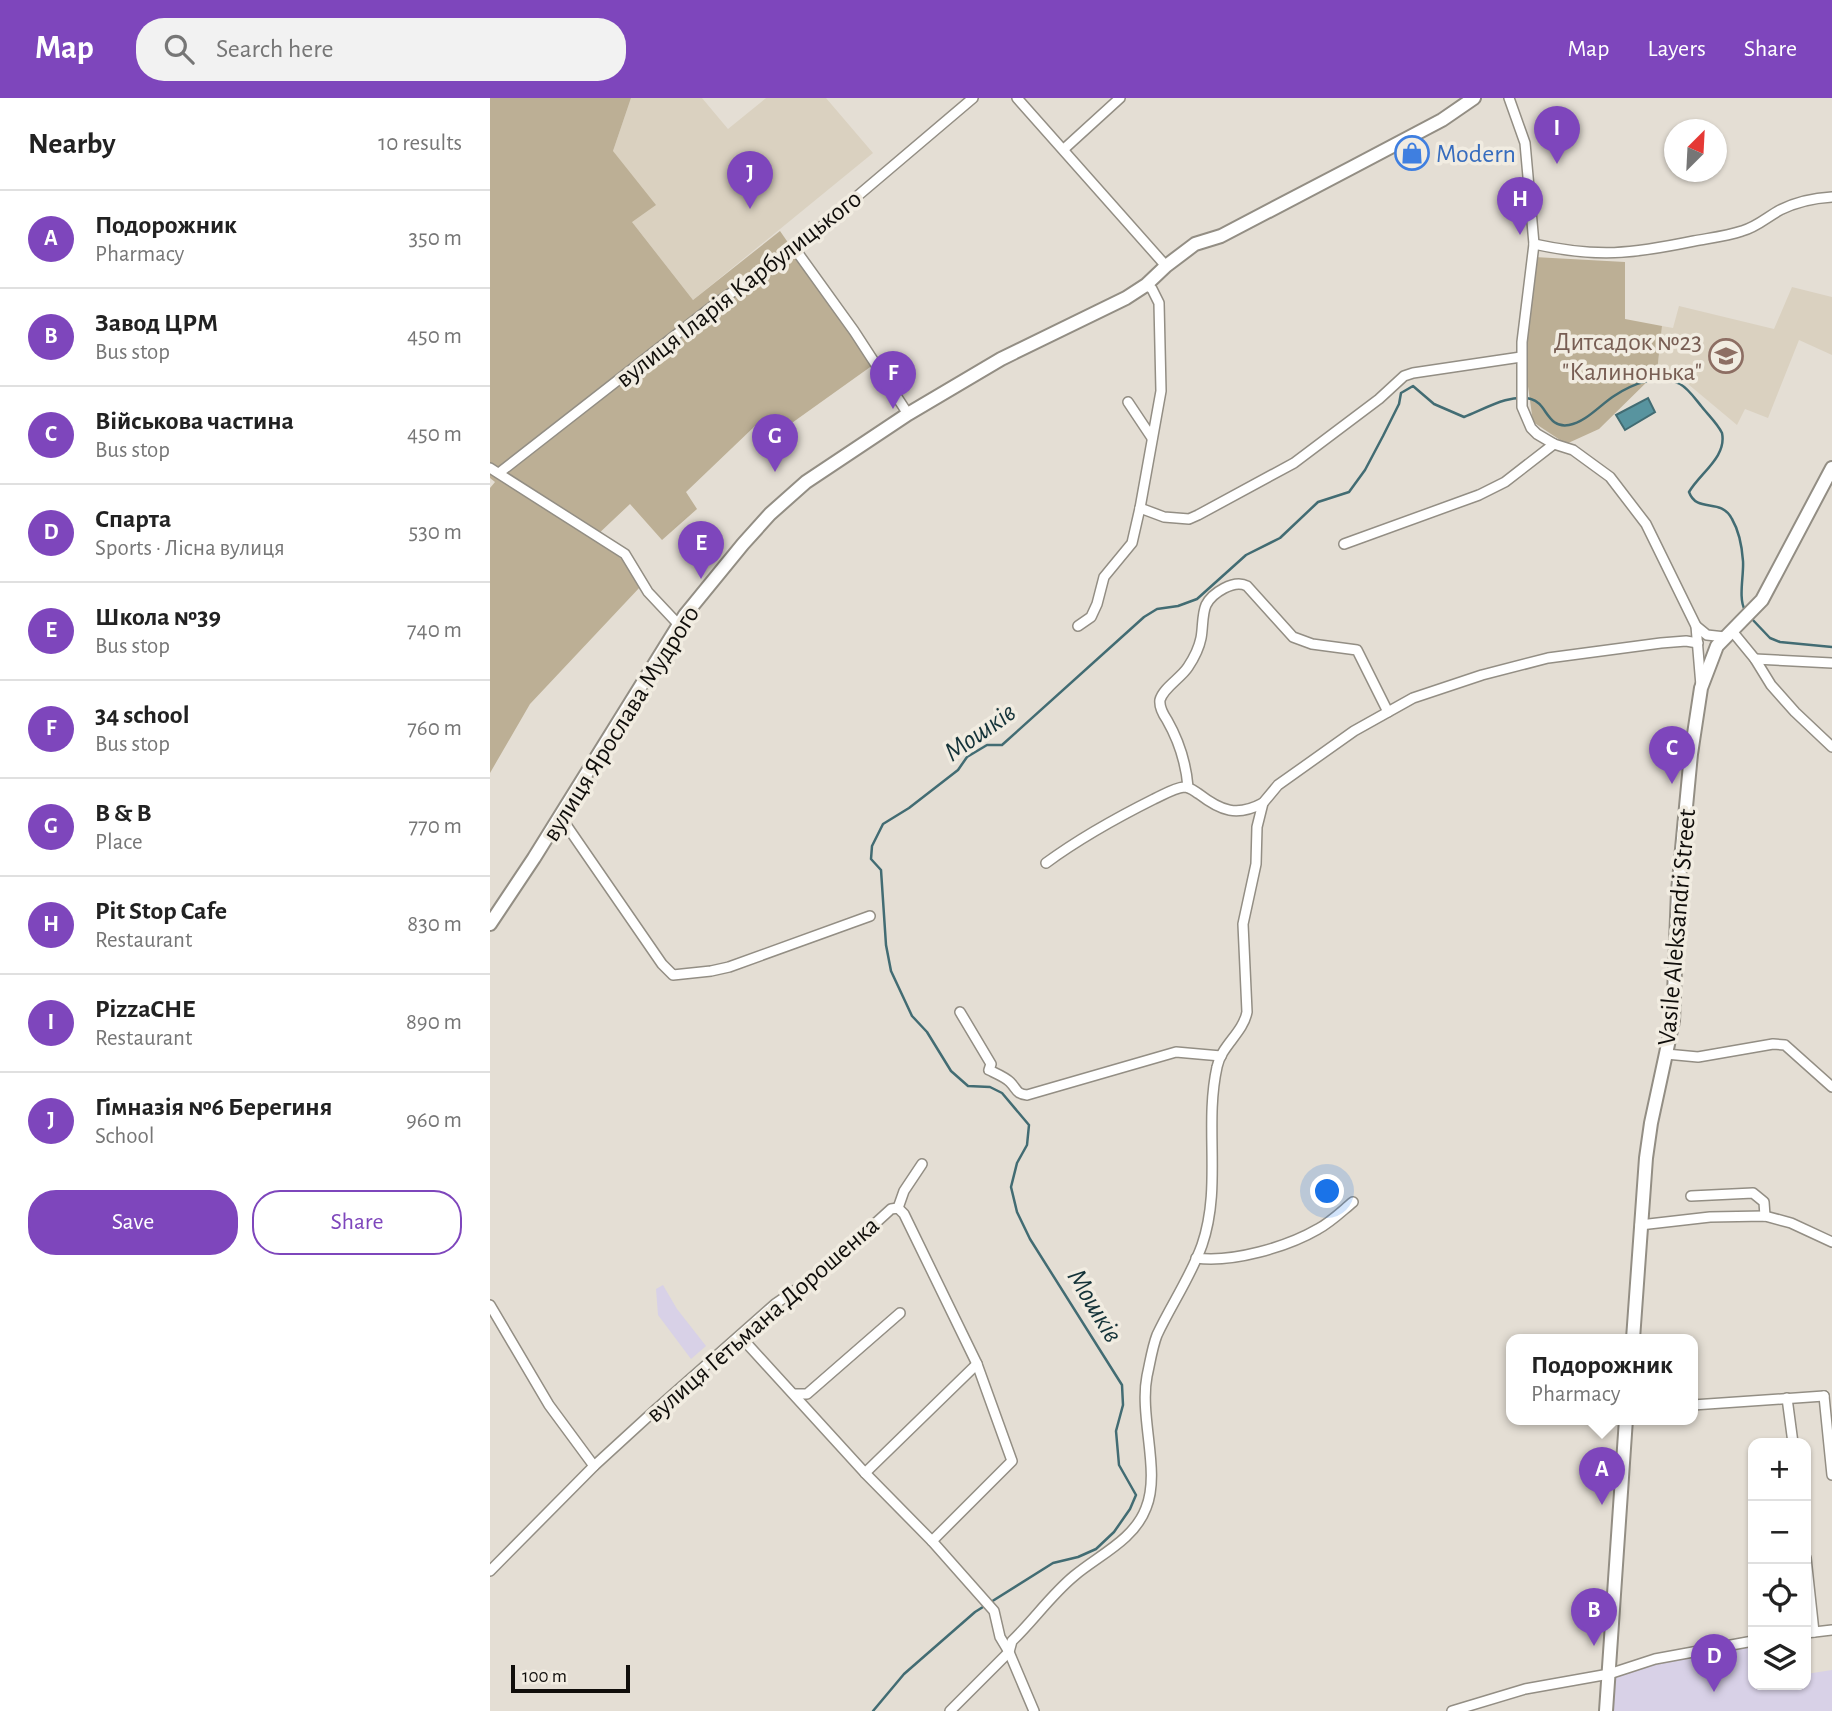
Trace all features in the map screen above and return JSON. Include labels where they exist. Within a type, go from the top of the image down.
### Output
[{"type":"main road","name":"вулиця Ярослава Мудрого","points":[[490,924],[561,816],[679,625],[709,584],[770,514],[806,482],[908,414],[1002,359],[1092,316],[1146,285],[1195,244],[1221,236],[1352,169],[1442,120],[1468,100]]},
{"type":"main road","name":"Vasile Aleksandri Street","points":[[1633,1334],[1640,1225],[1651,1123],[1673,1021],[1678,891],[1686,798],[1701,688],[1712,658],[1728,634],[1756,608],[1777,574],[1832,468]]},
{"type":"main road","points":[[1606,1711],[1626,1425]]},
{"type":"street","name":"вулиця Іларія Карбулицького","points":[[499,473],[718,302],[795,249],[973,98]]},
{"type":"street","points":[[1017,98],[1166,266]]},
{"type":"street","points":[[1064,149],[1120,98]]},
{"type":"street","points":[[1509,98],[1525,143],[1534,244],[1521,357],[1521,407],[1531,428],[1554,444],[1573,450],[1591,461],[1610,477],[1646,524],[1696,626],[1701,688]]},
{"type":"street","points":[[1534,244],[1574,253],[1642,252],[1742,231],[1803,201],[1832,197]]},
{"type":"street","points":[[795,249],[854,331],[908,414]]},
{"type":"street","points":[[1078,626],[1091,617],[1104,577],[1132,543],[1140,508],[1161,391],[1159,303],[1152,289],[1146,285]]},
{"type":"street","points":[[1140,508],[1164,517],[1189,519],[1294,463],[1379,399],[1404,376],[1521,357]]},
{"type":"street","points":[[1128,402],[1152,438]]},
{"type":"street","points":[[1345,544],[1479,495],[1505,482],[1554,444]]},
{"type":"street","points":[[490,468],[625,554],[648,592],[679,625]]},
{"type":"street","points":[[1388,712],[1357,650],[1312,644],[1293,637],[1247,586],[1241,583],[1234,583],[1210,600],[1205,607],[1201,639],[1196,653],[1177,681],[1161,697],[1160,703],[1182,755],[1188,787],[1221,808],[1235,812],[1250,810],[1263,803],[1278,785],[1354,730],[1388,712],[1413,698],[1482,675],[1548,658],[1661,643],[1698,643]]},
{"type":"street","points":[[1696,626],[1716,638],[1728,634],[1755,660],[1771,685],[1795,712],[1832,747]]},
{"type":"street","points":[[1755,660],[1832,663]]},
{"type":"street","points":[[1046,863],[1078,839],[1169,792],[1188,787]]},
{"type":"street","points":[[950,1711],[1009,1652],[1012,1641],[1073,1576],[1107,1553],[1130,1531],[1146,1508],[1151,1485],[1145,1413],[1146,1380],[1156,1338],[1202,1247],[1210,1215],[1213,1172],[1210,1108],[1217,1063],[1244,1025],[1247,1012],[1243,924],[1256,864],[1257,827],[1263,803]]},
{"type":"street","points":[[561,816],[666,970],[673,975],[729,967],[870,916]]},
{"type":"street","points":[[960,1012],[991,1064],[989,1070],[1009,1081],[1021,1095],[1176,1052],[1222,1056]]},
{"type":"street","points":[[1666,1054],[1698,1057],[1773,1044],[1785,1045],[1832,1087]]},
{"type":"street","points":[[898,1208],[904,1191],[922,1164]]},
{"type":"street","points":[[1691,1196],[1753,1193],[1764,1202],[1765,1216]]},
{"type":"street","points":[[1196,1258],[1213,1261],[1301,1238],[1321,1227],[1353,1202]]},
{"type":"street","name":"вулиця Гетьмана Дорошенка","points":[[490,1571],[594,1466],[775,1304],[822,1272],[891,1209],[898,1208],[904,1214],[977,1364],[1013,1461],[932,1541]]},
{"type":"street","points":[[1640,1225],[1710,1217],[1765,1216],[1791,1223],[1832,1242]]},
{"type":"street","points":[[490,1305],[549,1405],[594,1466]]},
{"type":"street","points":[[795,1394],[807,1394],[900,1312]]},
{"type":"street","points":[[740,1336],[994,1611],[1000,1637],[1034,1711]]},
{"type":"street","points":[[865,1473],[977,1364]]},
{"type":"street","points":[[1698,1405],[1824,1396],[1832,1390]]},
{"type":"street","points":[[1824,1396],[1832,1475]]},
{"type":"street","points":[[1787,1398],[1792,1438]]},
{"type":"street","points":[[1806,1564],[1810,1627]]},
{"type":"street","points":[[1811,1633],[1832,1630]]},
{"type":"street","points":[[1452,1711],[1525,1689],[1609,1674],[1656,1660],[1748,1642]]},
{"type":"shaded area","points":[[490,98],[631,98],[613,151],[656,205],[632,222],[693,300],[780,231],[873,365],[768,440],[755,426],[686,492],[697,509],[662,540],[630,504],[595,537],[624,561],[641,586],[530,704],[490,773],[490,488],[495,482],[490,478]]},
{"type":"shaded area","points":[[631,98],[702,98],[728,129],[766,98],[826,98],[873,153],[693,300],[632,222],[613,151]]},
{"type":"shaded area","points":[[1534,257],[1625,262],[1625,319],[1662,326],[1657,372],[1599,429],[1566,444],[1533,422],[1524,358]]},
{"type":"shaded area","name":"Дитсадок №23 \"Калинонька\"","points":[[1792,287],[1832,297],[1832,355],[1799,340],[1768,418],[1745,409],[1737,425],[1682,379],[1657,372],[1662,326],[1673,328],[1679,306],[1774,329]]},
{"type":"shaded area","points":[[663,1285],[677,1309],[706,1346],[691,1359],[658,1315],[656,1289]]},
{"type":"shaded area","points":[[1748,1644],[1748,1690],[1811,1690],[1811,1673],[1832,1670],[1832,1711],[1613,1711],[1614,1673]]},
{"type":"water","points":[[1648,398],[1655,412],[1625,430],[1616,415]]},
{"type":"waterway","name":"Мошків","points":[[873,1711],[904,1674],[975,1612],[1053,1563],[1096,1549],[1114,1532],[1136,1495],[1119,1465],[1116,1431],[1123,1405],[1122,1385],[1030,1239],[1017,1212],[1011,1187],[1017,1163],[1027,1145],[1029,1125],[1002,1093],[990,1087],[968,1086],[951,1071],[927,1032],[912,1016],[891,971],[886,945],[881,870],[871,859],[872,846],[883,824],[909,808],[958,770],[967,757],[987,745],[1002,745],[1144,617],[1157,609],[1178,606],[1197,599],[1246,555],[1280,538],[1318,502],[1349,492],[1365,470],[1383,436],[1399,404],[1401,393],[1413,386],[1434,404],[1464,417],[1506,400],[1531,399],[1541,405],[1552,420],[1562,425],[1581,420],[1614,396],[1646,381],[1672,381],[1683,386],[1722,433],[1717,457],[1689,492],[1698,502],[1727,512],[1734,524],[1743,556],[1742,593],[1745,610]]},
{"type":"waterway","name":"Мошків","points":[[1751,618],[1770,638],[1780,642],[1832,647]]},
{"type":"place","name":"Modern","points":[[1412,153]]},
{"type":"place","name":"PizzaCHE","points":[[1557,164]]},
{"type":"place","name":"Гімназія №6 Берегиня","points":[[750,209]]},
{"type":"place","name":"Pit Stop Cafe","points":[[1520,235]]},
{"type":"place","name":"Дитсадок №23 \"Калинонька\"","points":[[1726,356]]},
{"type":"place","name":"34 school","points":[[893,409]]},
{"type":"place","name":"B & B","points":[[775,472]]},
{"type":"place","name":"Школа №39","points":[[701,579]]},
{"type":"place","name":"Військова частина","points":[[1672,784]]},
{"type":"place","name":"Подорожник","points":[[1602,1505]]},
{"type":"place","name":"Завод ЦРМ","points":[[1594,1646]]},
{"type":"place","name":"Спарта","points":[[1714,1692]]}]
